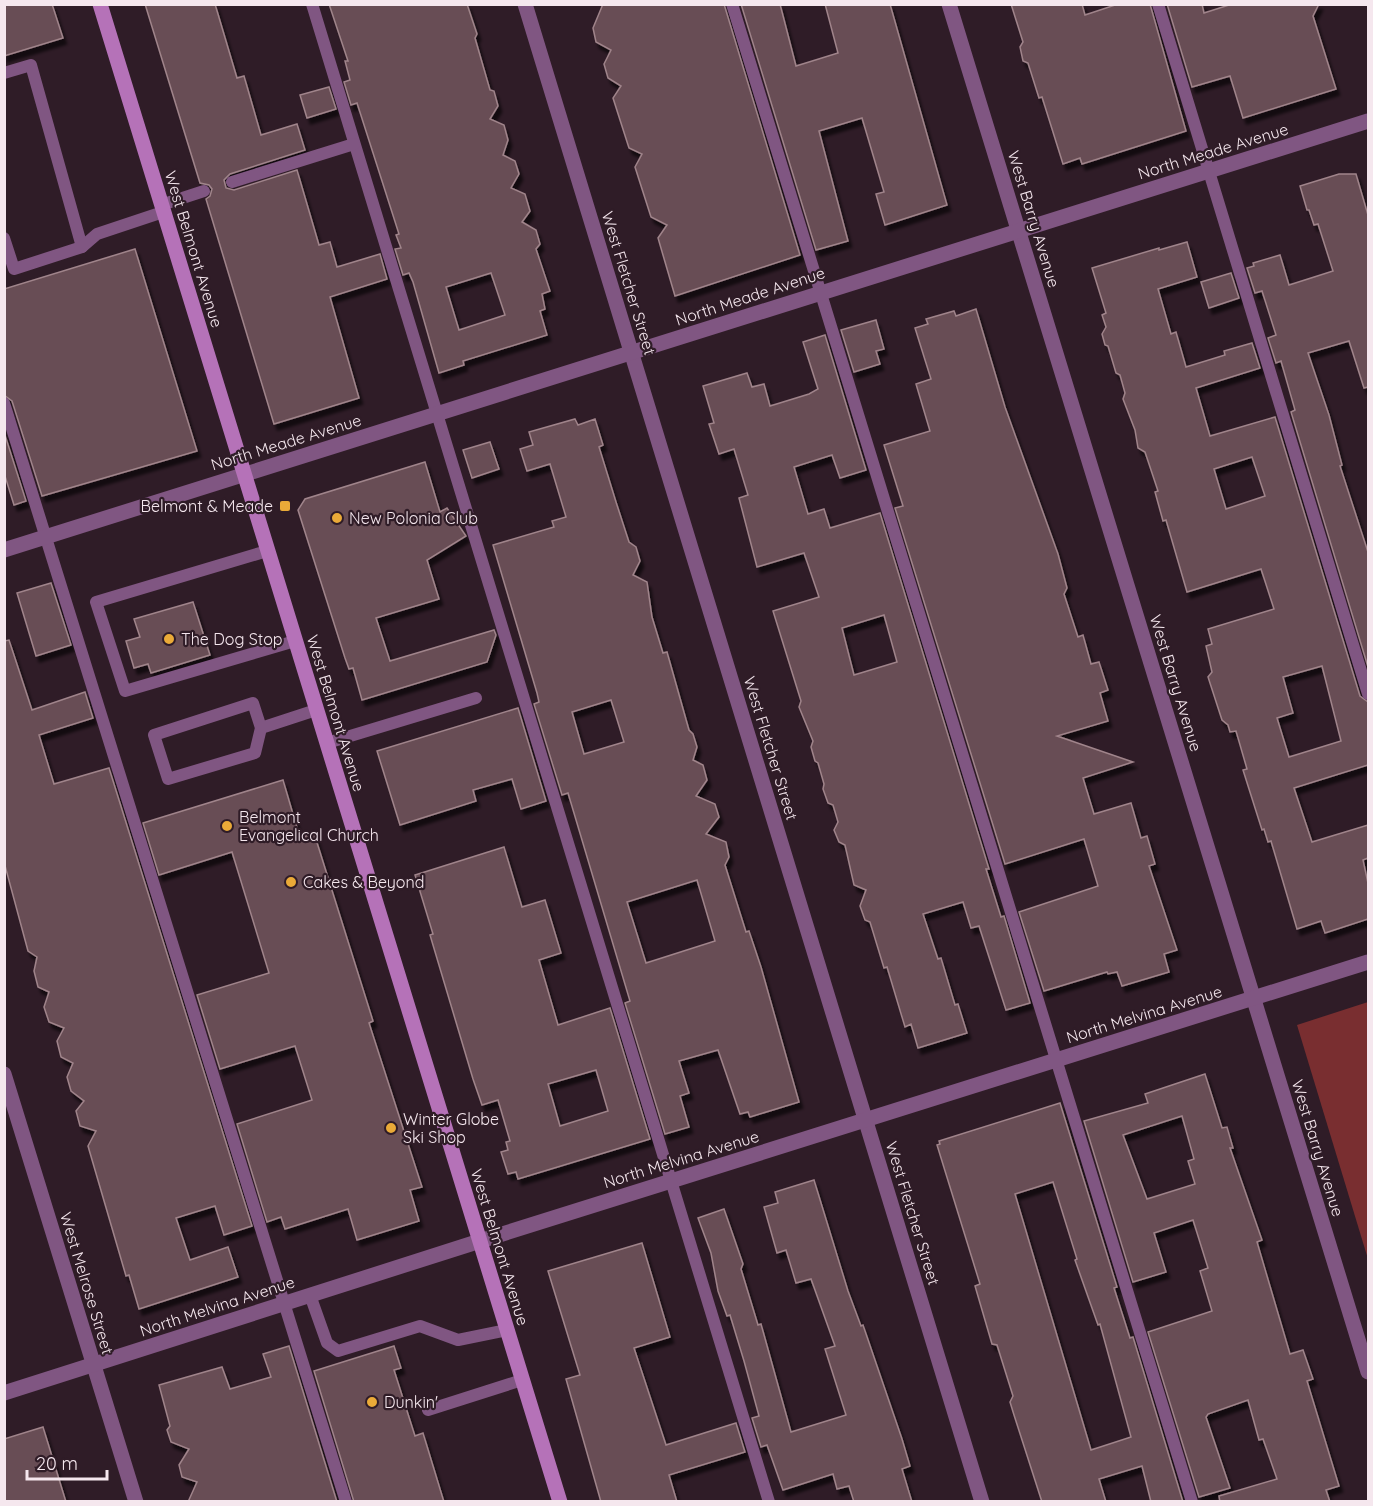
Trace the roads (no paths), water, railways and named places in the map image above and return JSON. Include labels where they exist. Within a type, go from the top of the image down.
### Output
[{"type":"main road","name":"West Belmont Avenue","points":[[100,4],[560,1502]]},
{"type":"street","name":"West Fletcher Street","points":[[525,4],[982,1502]]},
{"type":"street","name":"West Barry Avenue","points":[[949,4],[1368,1372]]},
{"type":"street","name":"North Meade Avenue","points":[[4,550],[1368,121]]},
{"type":"street","name":"North Melvina Avenue","points":[[4,1393],[1368,962]]},
{"type":"street","name":"West Melrose Street","points":[[4,1074],[136,1502]]},
{"type":"lane","points":[[312,4],[769,1502]]},
{"type":"lane","points":[[732,4],[1192,1502]]},
{"type":"lane","points":[[1158,4],[1368,694]]},
{"type":"lane","points":[[4,73],[31,65],[82,247]]},
{"type":"lane","points":[[232,183],[354,144]]},
{"type":"lane","points":[[4,238],[7,255],[14,269],[82,247],[97,234],[204,191]]},
{"type":"lane","points":[[4,403],[346,1502]]},
{"type":"lane","points":[[267,551],[96,602],[125,691],[295,641]]},
{"type":"lane","points":[[327,743],[476,698]]},
{"type":"lane","points":[[253,703],[261,728],[255,753],[168,779],[154,735],[253,703]]},
{"type":"lane","points":[[261,728],[316,710]]},
{"type":"lane","points":[[310,1295],[327,1343],[338,1351],[420,1326],[458,1340],[507,1330]]},
{"type":"lane","points":[[428,1410],[522,1380]]},
{"type":"place","name":"Belmont & Meade","points":[[285,506]]},
{"type":"place","name":"New Polonia Club","points":[[337,518]]},
{"type":"place","name":"The Dog Stop","points":[[169,639]]},
{"type":"place","name":"Belmont Evangelical Church","points":[[227,826]]},
{"type":"place","name":"Cakes & Beyond","points":[[291,882]]},
{"type":"place","name":"Winter Globe Ski Shop","points":[[391,1128]]},
{"type":"place","name":"Dunkin'","points":[[372,1402]]}]
